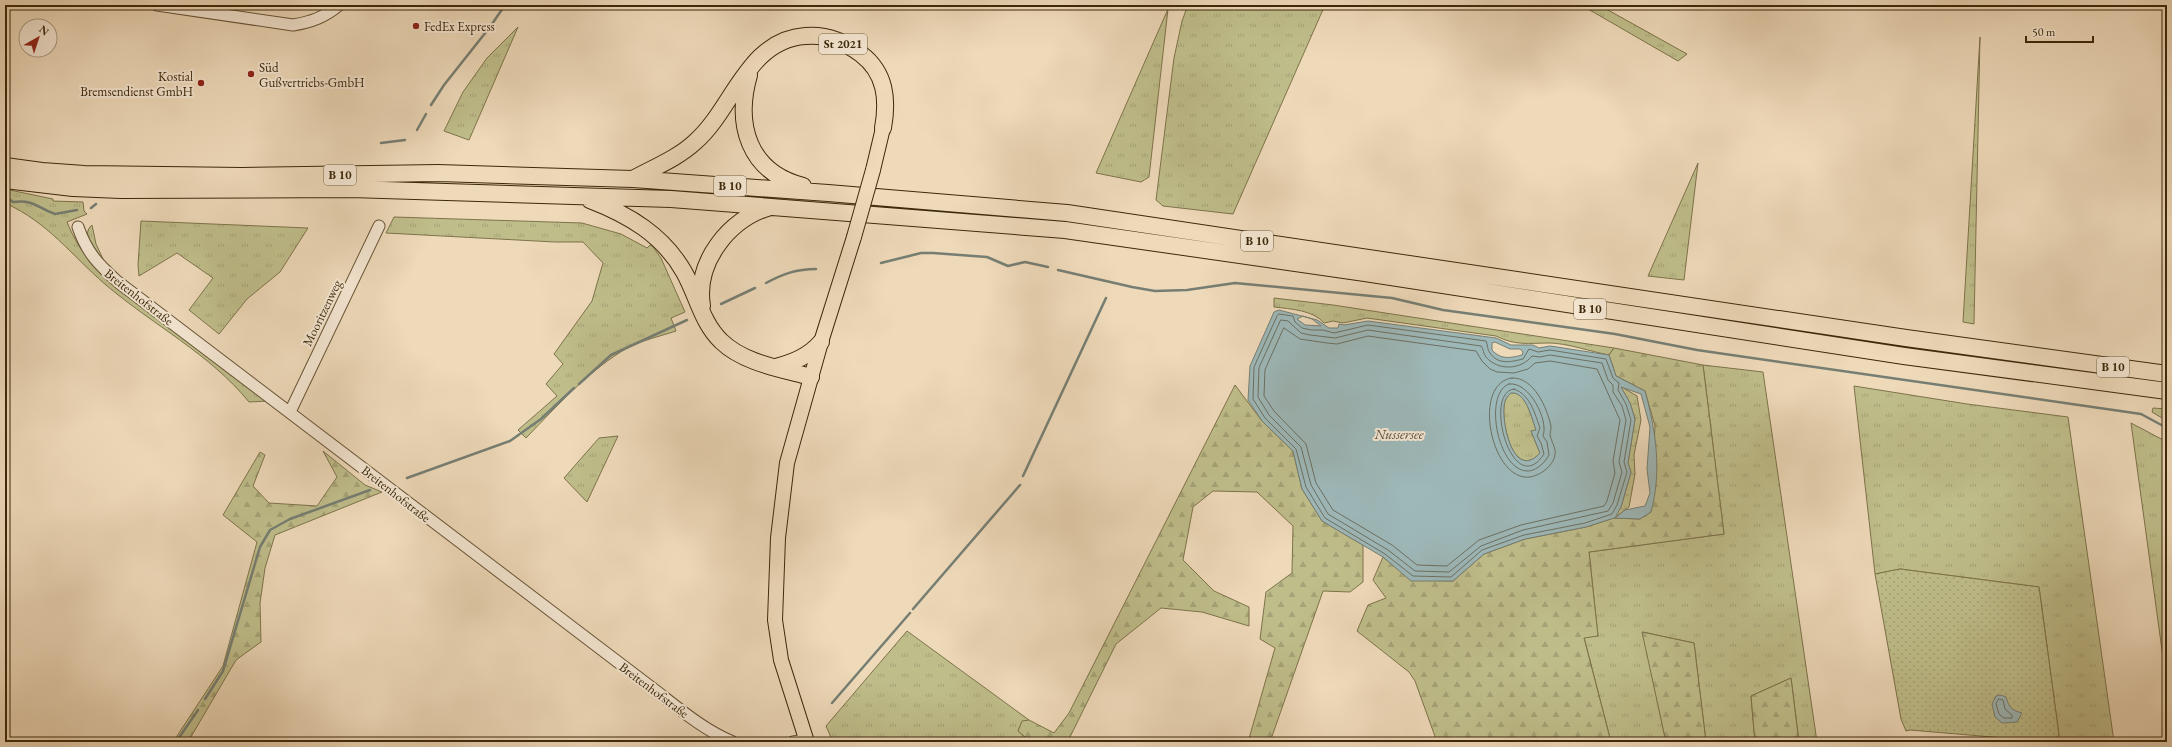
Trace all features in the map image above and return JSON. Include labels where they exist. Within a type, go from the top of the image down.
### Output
[{"type":"highway","name":"St 2021","points":[[752,66],[774,45],[794,37],[815,35],[836,40],[868,60],[878,73],[885,90],[887,108],[883,128]]},
{"type":"highway","points":[[633,179],[695,143],[712,124],[752,66]]},
{"type":"highway","points":[[752,66],[745,91],[743,113],[748,142],[762,162],[776,175],[800,186],[828,193]]},
{"type":"highway","name":"B 10","points":[[5,166],[42,171],[84,174],[242,176],[438,173],[633,179],[828,193],[1066,213],[1906,338],[2167,374]]},
{"type":"highway","name":"B 10","points":[[5,180],[73,188],[121,190],[351,189],[576,195],[773,206],[1065,230],[1365,273],[1904,356],[2167,391]]},
{"type":"highway","points":[[576,195],[615,209],[642,224],[667,248],[684,272],[704,316],[721,341],[736,352],[811,378]]},
{"type":"highway","points":[[704,316],[701,298],[705,270],[720,240],[738,222],[756,211],[773,206]]},
{"type":"highway","points":[[776,367],[801,359],[813,351],[821,342]]},
{"type":"main road","name":"St 2021","points":[[802,741],[795,708],[781,660],[775,620],[778,538],[787,463],[821,342],[854,237],[883,128]]},
{"type":"street","points":[[157,5],[293,25],[311,22],[328,14],[339,5]]},
{"type":"street","name":"Mooritzenweg","points":[[290,412],[379,226]]},
{"type":"street","name":"Breitenhofstraße","points":[[78,227],[84,246],[93,259],[105,271],[695,720],[719,736],[733,742]]},
{"type":"green space","points":[[1188,5],[1325,5],[1233,214],[1163,206],[1156,200],[1174,58],[1182,21]]},
{"type":"green space","points":[[1589,5],[1599,5],[1687,54],[1678,61],[1588,9]]},
{"type":"green space","points":[[1168,9],[1149,177],[1141,182],[1096,173]]},
{"type":"green space","points":[[518,27],[469,140],[444,131],[463,92],[487,58]]},
{"type":"green space","points":[[1980,37],[1974,324],[1963,322]]},
{"type":"green space","points":[[1698,163],[1684,280],[1648,276]]},
{"type":"green space","points":[[5,189],[53,199],[53,201],[83,202],[84,211],[87,214],[67,222],[80,247],[96,268],[109,281],[268,401],[249,402],[217,369],[199,354],[124,300],[47,230],[20,211],[5,203]]},
{"type":"green space","points":[[394,217],[582,223],[621,234],[647,248],[651,244],[661,258],[685,312],[671,318],[676,331],[629,347],[587,377],[526,438],[518,430],[557,396],[546,384],[563,364],[554,354],[592,301],[603,263],[583,242],[555,242],[386,233]]},
{"type":"green space","points":[[141,221],[308,228],[280,272],[247,299],[219,334],[189,310],[213,278],[177,253],[139,276],[138,265]]},
{"type":"green space","points":[[92,225],[96,244],[103,259],[101,260],[92,248],[88,238],[89,229]]},
{"type":"green space","points":[[1274,298],[1333,305],[1614,348],[1609,355],[1564,344],[1516,343],[1496,336],[1367,318],[1343,323],[1333,321],[1324,323],[1314,315],[1308,313],[1274,307]]},
{"type":"green space","points":[[1614,348],[1703,365],[1724,534],[1589,552],[1598,636],[1584,638],[1611,742],[1437,742],[1415,681],[1409,672],[1357,631],[1368,605],[1386,598],[1373,580],[1383,557],[1411,580],[1453,581],[1484,554],[1525,539],[1586,527],[1614,518],[1640,519],[1651,512],[1655,426],[1645,391],[1616,376],[1609,355]]},
{"type":"green space","points":[[1703,365],[1763,372],[1817,742],[1799,742],[1791,678],[1751,696],[1755,742],[1706,742],[1694,643],[1643,632],[1666,742],[1611,742],[1584,637],[1598,636],[1589,552],[1724,534]]},
{"type":"green space","points":[[1235,385],[1262,421],[1293,451],[1302,489],[1322,521],[1363,545],[1363,582],[1350,592],[1323,591],[1270,742],[1248,742],[1275,648],[1260,639],[1266,592],[1292,573],[1293,526],[1257,492],[1213,491],[1193,507],[1183,560],[1214,591],[1249,607],[1249,626],[1202,612],[1161,608],[1116,644],[1068,741],[1031,742],[1018,731],[1022,721],[1029,720],[1054,733],[1069,713]]},
{"type":"green space","points":[[1620,386],[1637,396],[1641,420],[1634,455],[1635,474],[1629,507],[1614,518],[1621,507],[1631,472],[1628,463],[1635,419],[1630,403]]},
{"type":"green space","points":[[1854,386],[1967,404],[2068,417],[2114,742],[2052,742],[2059,735],[2039,587],[1900,569],[1875,574]]},
{"type":"green space","points":[[1511,393],[1521,396],[1528,407],[1536,430],[1531,431],[1540,453],[1531,460],[1523,460],[1517,455],[1508,437],[1505,426],[1504,405],[1507,397]]},
{"type":"green space","points":[[2153,408],[2167,409],[2167,421],[2152,412]]},
{"type":"green space","points":[[2131,423],[2167,442],[2167,687]]},
{"type":"green space","points":[[618,436],[587,502],[564,478],[599,438]]},
{"type":"green space","points":[[323,451],[365,485],[382,492],[275,535],[265,568],[260,603],[261,642],[236,660],[188,742],[173,742],[223,666],[257,542],[223,515],[260,452],[265,455],[253,486],[269,503],[317,506],[337,477]]},
{"type":"green space","points":[[1900,569],[2039,587],[2059,735],[2051,742],[1910,730],[1906,731],[1901,719],[1875,574]]},
{"type":"green space","points":[[907,631],[1029,720],[1022,722],[1018,731],[1031,742],[833,742],[826,726]]},
{"type":"green space","points":[[1642,632],[1694,643],[1706,742],[1666,742]]},
{"type":"green space","points":[[1791,678],[1799,742],[1755,742],[1751,696]]},
{"type":"water","name":"Nussersee","points":[[1279,310],[1303,316],[1297,319],[1305,325],[1321,326],[1312,319],[1308,318],[1317,320],[1329,328],[1338,328],[1339,324],[1344,325],[1368,321],[1496,338],[1511,345],[1533,345],[1539,348],[1550,346],[1609,355],[1616,376],[1645,391],[1655,436],[1657,466],[1651,512],[1640,519],[1614,518],[1586,527],[1525,539],[1484,554],[1453,581],[1411,581],[1383,557],[1322,521],[1302,489],[1293,451],[1262,421],[1248,400],[1250,366],[1274,312]],"holes":[[[1495,342],[1510,349],[1520,349],[1523,352],[1522,355],[1502,357],[1492,350],[1492,343]],[[1621,387],[1641,394],[1650,427],[1647,469],[1650,493],[1645,506],[1625,510],[1615,518],[1621,507],[1631,472],[1628,463],[1635,419],[1630,403]],[[1511,393],[1521,396],[1533,419],[1536,430],[1531,431],[1540,453],[1531,460],[1523,460],[1517,455],[1508,437],[1504,415],[1504,407],[1507,397]]]},
{"type":"water","points":[[2001,695],[2006,697],[2009,706],[2015,711],[2022,713],[2017,722],[2002,723],[1995,717],[1992,704],[1996,696]]},
{"type":"waterway","points":[[492,24],[505,5]]},
{"type":"waterway","points":[[431,105],[444,85],[486,32]]},
{"type":"waterway","points":[[417,130],[426,114]]},
{"type":"waterway","points":[[381,143],[405,140]]},
{"type":"waterway","points":[[5,196],[13,202],[20,201],[31,203],[55,214],[77,210]]},
{"type":"waterway","points":[[91,208],[96,204]]},
{"type":"waterway","points":[[881,263],[921,253],[933,253],[987,257],[1008,266],[1025,262],[1048,267]]},
{"type":"waterway","points":[[766,283],[790,273],[816,269]]},
{"type":"waterway","points":[[1058,270],[1155,291],[1187,290],[1235,283],[1392,298],[1443,310],[1615,334],[1697,350],[2141,414],[2167,428]]},
{"type":"waterway","points":[[721,304],[755,288]]},
{"type":"waterway","points":[[1023,476],[1106,298]]},
{"type":"waterway","points":[[579,384],[611,355],[687,320]]},
{"type":"waterway","points":[[407,478],[510,441],[541,419],[574,388]]},
{"type":"waterway","points":[[913,609],[1020,485]]},
{"type":"waterway","points":[[205,699],[223,671],[260,547],[270,530],[290,519],[370,490]]},
{"type":"waterway","points":[[832,703],[910,613]]},
{"type":"waterway","points":[[176,742],[198,710]]},
{"type":"place","name":"FedEx Express","points":[[416,26]]},
{"type":"place","name":"Süd Gußvertriebs-GmbH","points":[[251,74]]},
{"type":"place","name":"Kostial Bremsendienst GmbH","points":[[201,83]]}]
